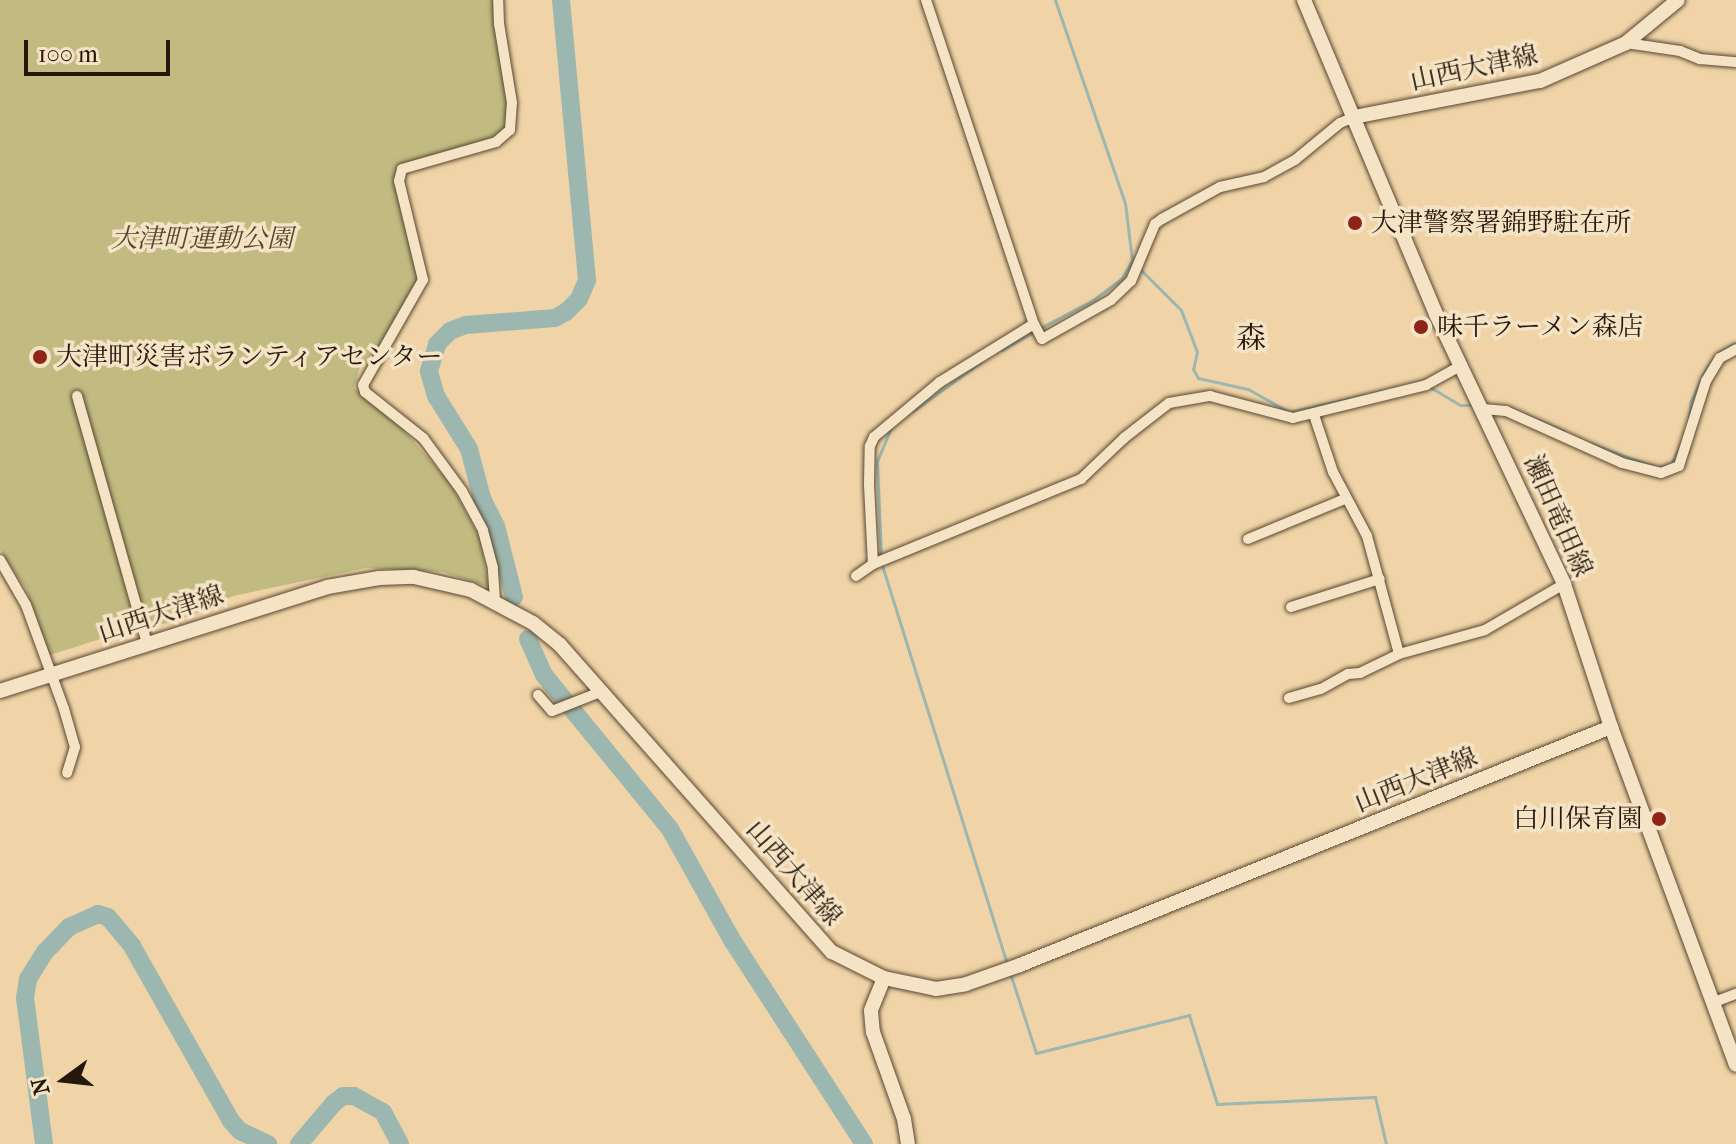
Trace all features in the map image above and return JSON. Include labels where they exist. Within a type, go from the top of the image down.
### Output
[{"type":"main road","name":"瀬田竜田線","points":[[1304,0],[1460,366],[1564,584],[1611,727],[1736,1065]]},
{"type":"main road","name":"山西大津線","points":[[1354,117],[1524,85],[1595,59],[1626,43],[1678,0]]},
{"type":"main road","name":"山西大津線","points":[[0,691],[327,587],[379,578],[414,577],[471,590],[495,600],[560,645],[832,952],[884,978],[936,989],[1020,965],[1611,727]]},
{"type":"main road","points":[[884,978],[871,1011],[873,1032],[904,1119],[908,1144]]},
{"type":"street","points":[[495,600],[493,568],[483,530],[462,491],[423,438],[365,392],[363,385],[423,280],[399,181],[402,169],[496,142],[510,130],[512,103],[498,0]]},
{"type":"street","points":[[926,0],[1034,324],[1042,339],[1111,300],[1131,281],[1155,224],[1162,219],[1220,187],[1264,177],[1295,160],[1340,123],[1354,117]]},
{"type":"street","points":[[1626,43],[1680,51],[1700,59],[1736,62]]},
{"type":"street","points":[[873,564],[869,485],[870,446],[874,437],[940,382],[1034,324]]},
{"type":"street","points":[[1483,409],[1506,411],[1622,463],[1661,473],[1679,466],[1706,381],[1720,358],[1736,349]]},
{"type":"street","points":[[856,576],[873,564],[1081,479],[1124,438],[1169,403],[1210,396],[1245,404],[1275,416],[1293,418],[1426,385],[1460,366]]},
{"type":"street","points":[[77,396],[147,644]]},
{"type":"street","points":[[1314,415],[1345,499],[1367,536],[1399,654]]},
{"type":"street","points":[[1248,539],[1345,499]]},
{"type":"street","points":[[0,560],[26,605],[75,747],[67,773]]},
{"type":"street","points":[[1291,607],[1380,579]]},
{"type":"street","points":[[1289,698],[1321,689],[1348,674],[1360,673],[1399,654],[1485,630],[1564,584]]},
{"type":"street","points":[[538,695],[552,711],[603,691]]},
{"type":"street","points":[[1712,1003],[1736,994]]},
{"type":"green space","name":"大津町運動公園","points":[[0,0],[493,0],[509,114],[504,130],[493,138],[407,162],[397,168],[395,179],[418,273],[416,286],[368,363],[360,367],[354,388],[400,426],[450,483],[480,538],[489,587],[443,572],[366,568],[233,596],[204,611],[164,624],[145,619],[129,624],[116,634],[50,655],[26,589],[0,550]]},
{"type":"waterway","points":[[514,597],[496,526],[482,498],[469,449],[436,396],[429,371],[437,344],[450,331],[466,325],[555,318],[579,299],[587,280],[561,0]]},
{"type":"waterway","points":[[1055,0],[1125,203],[1132,260]]},
{"type":"waterway","points":[[1040,328],[1093,300],[1122,278],[1132,261]]},
{"type":"waterway","points":[[1140,269],[1181,310],[1197,352],[1193,369],[1198,378],[1248,389],[1289,412],[1382,391]]},
{"type":"waterway","points":[[1002,350],[1033,332]]},
{"type":"waterway","points":[[1689,419],[1691,401],[1706,369],[1718,353],[1736,343]]},
{"type":"waterway","points":[[913,411],[981,362]]},
{"type":"waterway","points":[[1430,387],[1460,405],[1473,405]]},
{"type":"waterway","points":[[1512,409],[1564,431]]},
{"type":"waterway","points":[[881,557],[877,461],[891,428]]},
{"type":"waterway","points":[[1589,443],[1658,468],[1671,464],[1682,441]]},
{"type":"waterway","points":[[882,565],[1008,966]]},
{"type":"waterway","points":[[528,639],[544,675],[670,829],[732,940],[864,1144]]},
{"type":"waterway","points":[[44,1144],[25,998],[28,979],[45,952],[69,927],[98,914],[108,917],[132,946],[231,1121],[240,1131],[268,1144]]},
{"type":"waterway","points":[[1010,973],[1036,1053],[1189,1015],[1217,1104],[1375,1097],[1386,1144]]},
{"type":"waterway","points":[[299,1144],[343,1096],[354,1096],[383,1112],[400,1144]]},
{"type":"place","name":"大津警察署錦野駐在所","points":[[1355,223]]},
{"type":"place","name":"味千ラーメン森店","points":[[1421,327]]},
{"type":"place","name":"大津町災害ボランティアセンター","points":[[40,357]]},
{"type":"place","name":"白川保育園","points":[[1659,819]]},
{"type":"district","name":"森","points":[[1251,339]]}]
